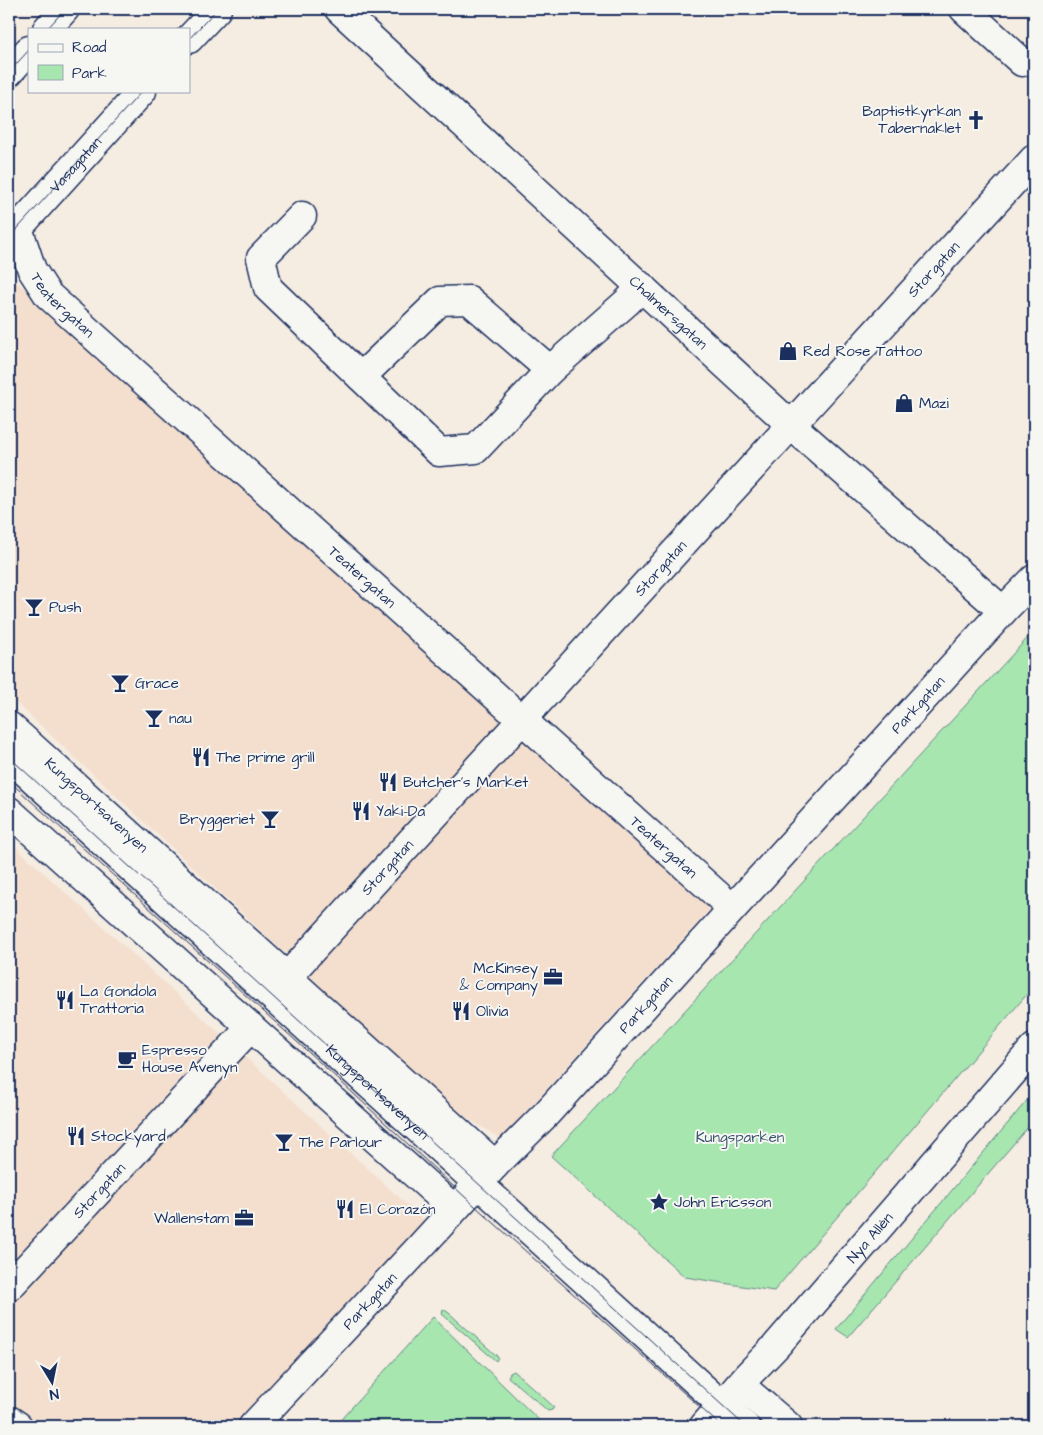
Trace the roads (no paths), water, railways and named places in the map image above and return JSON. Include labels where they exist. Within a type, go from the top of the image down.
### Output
[{"type":"street","points":[[48,28],[65,9]]},
{"type":"street","points":[[190,38],[216,9]]},
{"type":"street","name":"Chalmersgatan","points":[[339,9],[791,425],[1003,611]]},
{"type":"street","points":[[964,9],[1022,62]]},
{"type":"street","points":[[9,72],[28,51]]},
{"type":"street","name":"Vasagatan","points":[[14,233],[141,92]]},
{"type":"street","name":"Storgatan","points":[[286,978],[1034,159]]},
{"type":"street","points":[[302,216],[261,258],[268,288],[440,452],[476,449],[550,370],[642,287]]},
{"type":"street","name":"Teatergatan","points":[[14,233],[32,270],[48,295],[732,908]]},
{"type":"street","points":[[361,377],[440,301],[469,300],[550,370]]},
{"type":"street","name":"Parkgatan","points":[[253,1426],[547,1112],[1034,579]]},
{"type":"street","name":"Kungsportsavenyen","points":[[9,726],[286,978],[473,1189]]},
{"type":"street","name":"Kungsportsavenyen","points":[[9,757],[473,1189]]},
{"type":"street","points":[[9,781],[326,1069],[473,1189],[715,1419],[745,1426]]},
{"type":"street","points":[[9,811],[251,1027],[473,1189]]},
{"type":"street","name":"Storgatan","points":[[9,1287],[251,1027]]},
{"type":"street","name":"Nya Allén","points":[[715,1419],[748,1375],[776,1346],[1034,1048]]},
{"type":"street","points":[[740,1385],[788,1426]]},
{"type":"street","points":[[9,1420],[18,1426]]},
{"type":"tram line","points":[[48,28],[65,9]]},
{"type":"tram line","points":[[190,38],[217,9]]},
{"type":"tram line","points":[[9,72],[28,51]]},
{"type":"tram line","points":[[9,238],[141,92]]},
{"type":"tram line","points":[[9,757],[745,1426]]},
{"type":"tram line","points":[[9,781],[327,1069],[465,1197],[721,1426]]},
{"type":"place","name":"Baptistkyrkan Tabernaklet","points":[[976,120]]},
{"type":"place","name":"Red Rose Tattoo","points":[[788,351]]},
{"type":"place","name":"Mazi","points":[[904,403]]},
{"type":"place","name":"Push","points":[[34,607]]},
{"type":"place","name":"Grace","points":[[120,683]]},
{"type":"place","name":"nau","points":[[154,718]]},
{"type":"place","name":"The prime grill","points":[[201,757]]},
{"type":"place","name":"Butcher's Market","points":[[388,782]]},
{"type":"place","name":"Yaki-Da","points":[[361,811]]},
{"type":"place","name":"Bryggeriet","points":[[270,819]]},
{"type":"place","name":"McKinsey & Company","points":[[553,977]]},
{"type":"place","name":"La Gondola Trattoria","points":[[65,1000]]},
{"type":"place","name":"Olivia","points":[[461,1011]]},
{"type":"place","name":"Espresso House Avenyn","points":[[127,1059]]},
{"type":"place","name":"Stockyard","points":[[76,1136]]},
{"type":"place","name":"The Parlour","points":[[284,1142]]},
{"type":"place","name":"John Ericsson","points":[[659,1202]]},
{"type":"place","name":"El Corazón","points":[[345,1209]]},
{"type":"place","name":"Wallenstam","points":[[244,1218]]},
{"type":"park label","name":"Kungsparken","points":[[740,1137]]}]
